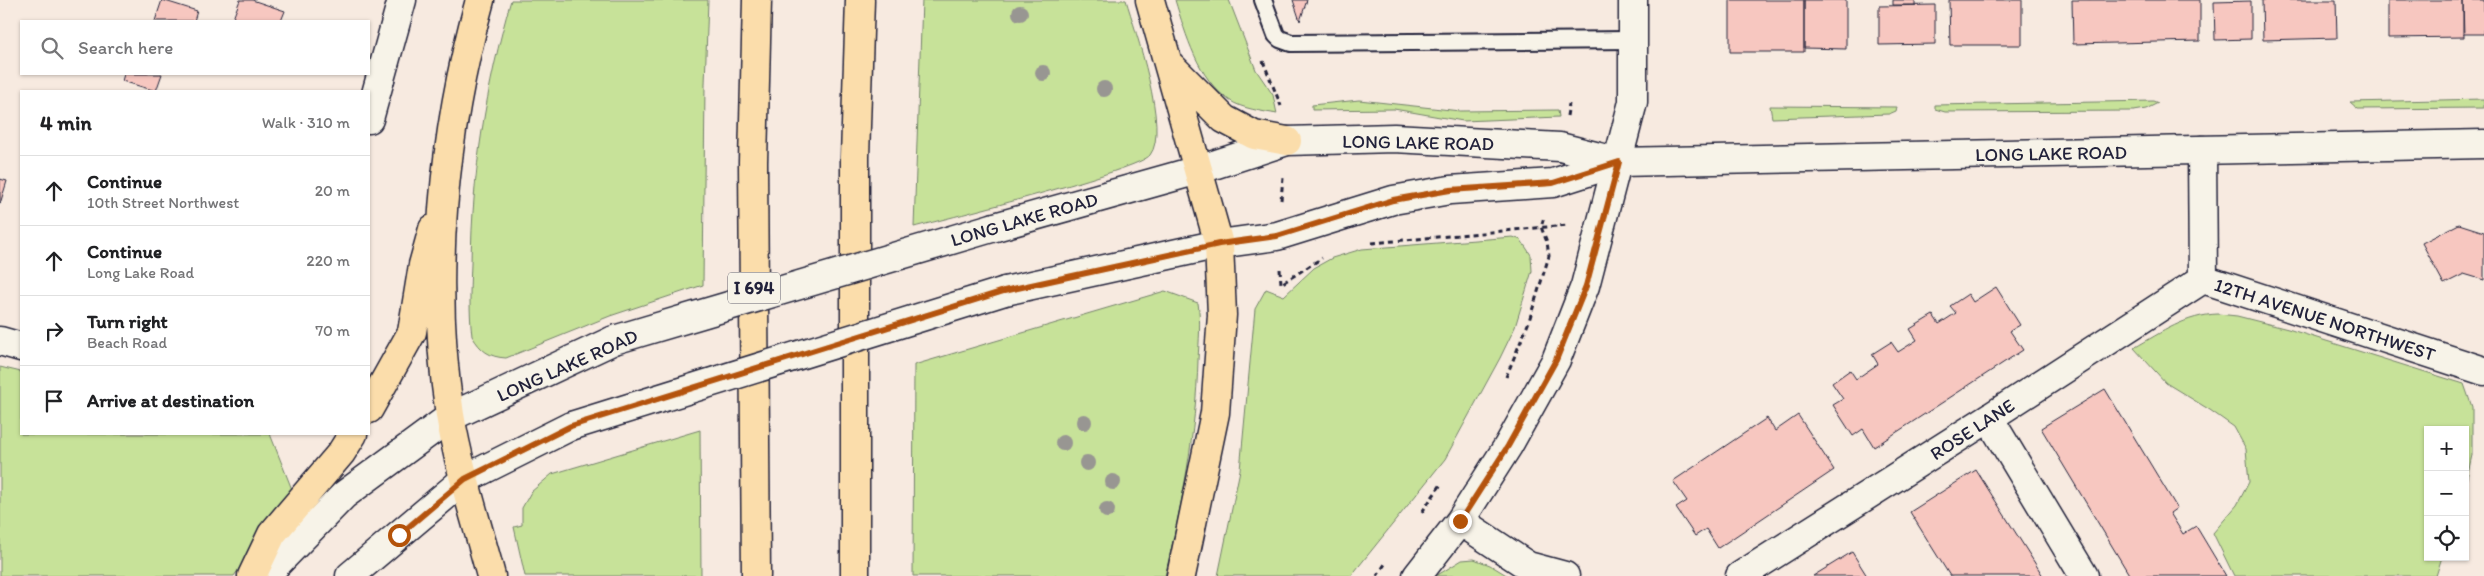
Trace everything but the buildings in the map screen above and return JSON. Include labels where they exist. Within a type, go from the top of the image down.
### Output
[{"type":"highway","points":[[480,0],[460,80],[450,133],[445,187],[441,325],[450,417],[491,576]]},
{"type":"highway","name":"I 694","points":[[756,576],[753,162],[757,0]]},
{"type":"highway","points":[[855,576],[855,157],[860,0]]},
{"type":"highway","points":[[1150,0],[1219,244],[1222,315],[1215,412],[1181,576]]},
{"type":"highway","points":[[1169,63],[1224,119],[1254,135],[1287,141]]},
{"type":"highway","points":[[370,407],[412,332],[423,265],[445,187]]},
{"type":"highway","points":[[252,576],[272,534],[341,453],[352,435]]},
{"type":"street","points":[[370,115],[402,0]]},
{"type":"street","points":[[1417,576],[1460,521],[1508,446],[1556,360],[1586,286],[1633,102],[1633,0]]},
{"type":"street","name":"LONG LAKE ROAD","points":[[265,576],[344,495],[450,417],[614,340],[995,227],[1198,170],[1287,141],[1394,138],[1560,147],[1619,162],[2484,144]]},
{"type":"street","name":"12TH AVENUE NORTHWEST","points":[[2202,150],[2203,280],[2484,370]]},
{"type":"street","name":"LONG LAKE ROAD","points":[[350,576],[465,479],[571,426],[1004,291],[1219,244],[1277,236],[1393,200],[1450,190],[1553,183],[1619,162]]},
{"type":"street","name":"ROSE LANE","points":[[1740,576],[1990,418],[2203,280]]},
{"type":"street","points":[[0,341],[20,347]]},
{"type":"street","points":[[1990,418],[2084,576]]},
{"type":"street","points":[[1460,521],[1528,566],[1565,576]]},
{"type":"lane","points":[[1263,0],[1276,35],[1290,43],[1633,40]]},
{"type":"path","points":[[1260,54],[1280,99],[1287,141]]},
{"type":"path","points":[[1505,380],[1528,324],[1549,256],[1547,242],[1541,227]]},
{"type":"path","points":[[1421,513],[1443,482]]},
{"type":"path","points":[[1376,576],[1388,560]]},
{"type":"green space","points":[[511,0],[708,0],[705,84],[703,285],[610,316],[506,358],[490,355],[479,346],[472,336],[470,291],[474,197],[482,130],[494,65]]},
{"type":"green space","points":[[922,0],[1126,0],[1143,56],[1154,103],[1155,142],[1150,155],[1138,162],[1079,182],[914,227]]},
{"type":"green space","points":[[1175,0],[1229,0],[1256,70],[1273,95],[1277,114],[1240,106],[1218,91],[1194,55]]},
{"type":"green space","points":[[2484,99],[2484,108],[2358,109],[2350,102]]},
{"type":"green space","points":[[1359,100],[1460,111],[1558,110],[1559,117],[1463,121],[1394,109],[1312,110],[1312,105]]},
{"type":"green space","points":[[2153,101],[2158,103],[2146,109],[2134,111],[1945,112],[1935,109],[1935,105]]},
{"type":"green space","points":[[1770,106],[1897,107],[1896,111],[1889,114],[1772,118]]},
{"type":"green space","points":[[1513,237],[1521,240],[1531,255],[1532,271],[1515,327],[1445,459],[1351,576],[1218,576],[1240,470],[1255,309],[1266,289],[1284,296],[1314,268],[1332,258],[1362,249]]},
{"type":"green space","points":[[1165,291],[1198,303],[1200,324],[1197,387],[1191,442],[1177,523],[1165,576],[913,576],[914,365]]},
{"type":"green space","points":[[2206,315],[2237,316],[2288,329],[2464,384],[2472,407],[2472,455],[2469,469],[2469,426],[2424,426],[2424,561],[2441,561],[2436,576],[2234,576],[2213,533],[2237,505],[2249,482],[2246,449],[2234,427],[2166,383],[2134,348],[2164,330],[2195,317]]},
{"type":"green space","points":[[0,367],[20,372],[20,435],[270,435],[293,492],[234,576],[0,576]]},
{"type":"green space","points":[[700,430],[701,576],[525,576],[514,527],[522,525],[522,508],[531,492],[552,474]]},
{"type":"green space","points":[[1474,559],[1490,565],[1508,576],[1436,576],[1462,560]]},
{"type":"route","points":[[399,535],[465,479],[571,426],[1004,291],[1219,244],[1277,236],[1393,200],[1450,190],[1553,183],[1619,162],[1586,286],[1556,360],[1508,446],[1460,521]]}]
